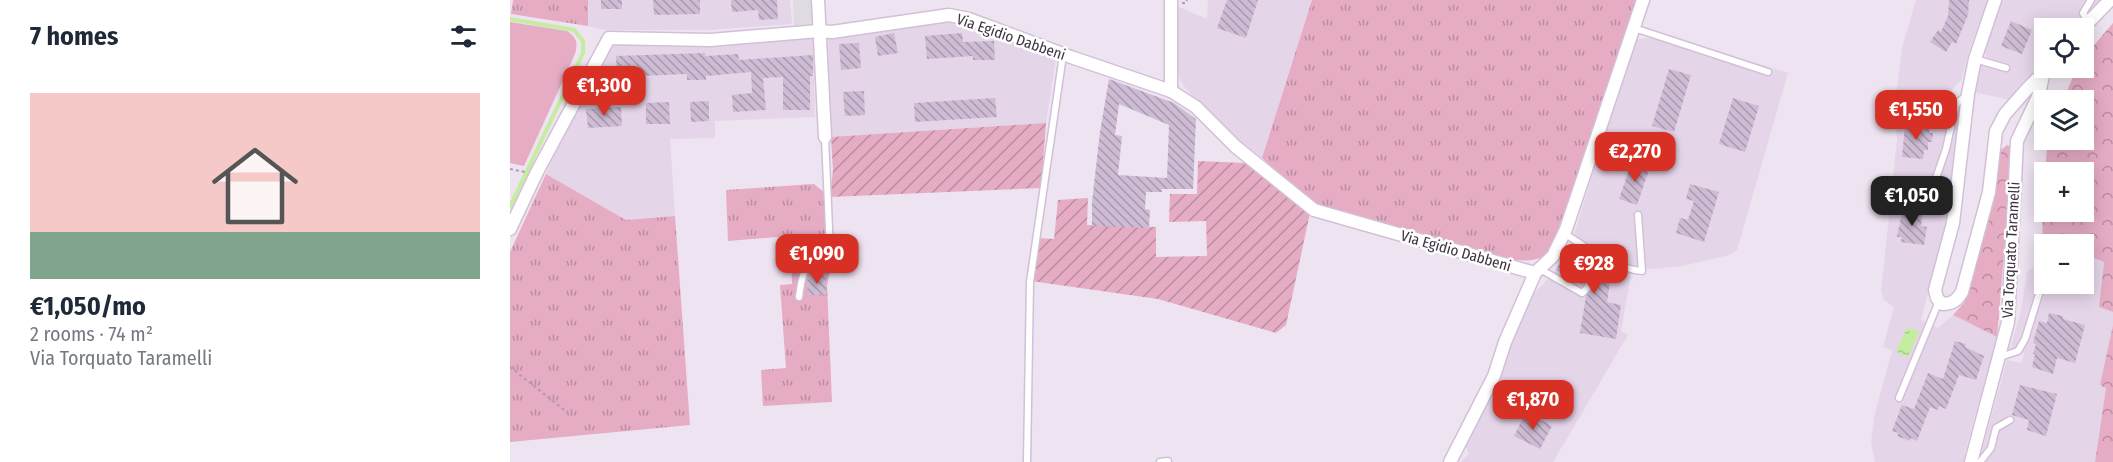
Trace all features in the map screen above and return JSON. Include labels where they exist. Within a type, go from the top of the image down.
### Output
[{"type":"street","points":[[1171,0],[1172,91]]},
{"type":"street","points":[[1450,462],[1494,376],[1505,342],[1537,271],[1553,256],[1564,233],[1643,0]]},
{"type":"street","points":[[1939,302],[1935,290],[1953,223],[1968,94],[1975,59],[1995,0]]},
{"type":"street","points":[[2093,18],[2110,0]]},
{"type":"street","points":[[816,5],[825,137]]},
{"type":"street","name":"Via Egidio Dabbeni","points":[[510,229],[537,172],[609,38],[710,40],[819,31],[832,32],[949,15],[969,19],[1064,55],[1172,91],[1196,107],[1236,147],[1314,210],[1537,271]]},
{"type":"street","name":"Via Torquato Taramelli","points":[[1939,302],[1949,304],[1957,300],[1962,292],[1989,192],[1996,131],[2005,114],[2038,78]]},
{"type":"street","name":"Via Torquato Taramelli","points":[[1971,462],[2008,322],[2017,141],[2038,97],[2044,78]]},
{"type":"street","points":[[1996,131],[2017,141]]},
{"type":"lane","points":[[2084,18],[2083,13],[2091,0]]},
{"type":"lane","points":[[1634,28],[1768,72]]},
{"type":"lane","points":[[1027,462],[1030,282],[1064,55]]},
{"type":"lane","points":[[1975,59],[2006,68]]},
{"type":"lane","points":[[1925,199],[1936,178],[1946,149],[1956,104],[1968,94]]},
{"type":"lane","points":[[799,297],[801,279],[806,268],[814,260],[830,251],[825,137]]},
{"type":"lane","points":[[1564,233],[1611,261],[1642,271],[1638,215]]},
{"type":"lane","points":[[1537,271],[1582,293],[1588,288],[1592,279],[1591,270],[1576,259]]},
{"type":"lane","points":[[1999,357],[2018,351],[2025,339],[2040,294]]},
{"type":"lane","points":[[1899,398],[1939,302]]},
{"type":"lane","points":[[1980,462],[1991,448],[1996,428],[2010,420]]},
{"type":"lane","points":[[1160,462],[1168,461]]},
{"type":"path","points":[[510,169],[520,172]]},
{"type":"path","points":[[510,367],[568,413]]},
{"type":"shaded area","points":[[588,0],[790,0],[792,24],[708,30],[606,30],[588,26]]},
{"type":"shaded area","points":[[793,0],[811,0],[812,21],[810,24],[794,26]]},
{"type":"shaded area","points":[[1208,0],[1312,0],[1262,158],[1218,123],[1183,85],[1177,74],[1175,65],[1177,6],[1207,19]]},
{"type":"shaded area","points":[[1916,0],[1988,0],[1969,51],[1961,81],[1949,95],[1949,103],[1961,105],[1952,194],[1946,226],[1921,320],[1938,328],[1953,315],[1997,337],[1965,452],[1965,462],[1875,462],[1871,443],[1874,417],[1892,351],[1883,347],[1894,307],[1884,300],[1881,291],[1897,140],[1895,115],[1897,88],[1902,48]]},
{"type":"shaded area","points":[[2001,0],[2100,0],[2086,15],[2081,11],[2078,13],[2083,18],[2034,18],[2034,71],[2010,100],[1973,92],[1980,63],[1986,56],[1982,46]]},
{"type":"shaded area","points":[[950,21],[963,23],[1056,58],[1046,123],[831,137],[828,39]]},
{"type":"shaded area","points":[[1653,37],[1713,59],[1716,51],[1788,73],[1737,250],[1729,255],[1682,266],[1653,269],[1632,268],[1621,331],[1628,335],[1553,462],[1461,462],[1469,454],[1466,448],[1467,440],[1530,298],[1556,270],[1572,242],[1575,244],[1579,238],[1574,235],[1634,40]]},
{"type":"shaded area","points":[[813,38],[815,117],[715,121],[715,138],[670,139],[675,216],[626,220],[546,174],[583,92],[610,46],[709,47]]},
{"type":"shaded area","points":[[2094,258],[2104,262],[2099,307],[2113,312],[2113,325],[2100,385],[2106,388],[2095,462],[1979,462],[2007,360],[2021,363],[2025,353],[2010,350],[2021,311],[2027,272],[2034,266],[2034,294],[2094,294]]},
{"type":"green space","points":[[513,0],[588,0],[588,26],[511,14]]},
{"type":"green space","points":[[1312,0],[1638,0],[1550,253],[1529,260],[1494,256],[1322,207],[1262,158]]},
{"type":"green space","points":[[510,22],[567,31],[575,38],[576,44],[575,54],[524,166],[510,163]]},
{"type":"green space","points":[[2113,23],[2113,312],[2099,307],[2104,262],[2094,258],[2094,234],[2042,234],[2043,222],[2094,222],[2094,162],[2046,162],[2047,150],[2094,150],[2094,90],[2067,90],[2073,78],[2094,78],[2094,45]]},
{"type":"green space","points":[[1046,123],[1041,188],[830,197],[833,170],[831,137]]},
{"type":"green space","points":[[2007,145],[2011,147],[2009,194],[1997,337],[1953,315],[1964,303],[1992,197],[2001,150]]},
{"type":"green space","points":[[1198,161],[1244,163],[1310,213],[1286,325],[1276,333],[1158,299],[1031,281],[1038,238],[1054,239],[1058,200],[1088,198],[1087,225],[1156,227],[1156,257],[1207,256],[1206,221],[1169,222],[1170,194],[1197,194]]},
{"type":"green space","points":[[546,174],[626,220],[675,216],[690,425],[510,442],[510,252]]},
{"type":"green space","points":[[814,184],[830,197],[834,266],[827,286],[832,402],[763,406],[761,370],[786,368],[780,285],[792,284],[790,236],[728,241],[726,190]]},
{"type":"green space","points":[[2113,325],[2113,462],[2095,462],[2106,388],[2100,385]]},
{"type":"water","points":[[1907,327],[1919,332],[1908,357],[1896,352]]},
{"type":"building","points":[[601,0],[622,0],[622,9],[601,9]]},
{"type":"building","points":[[653,0],[700,0],[700,14],[654,15]]},
{"type":"building","points":[[731,0],[777,0],[778,19],[759,20],[758,10],[732,12]]},
{"type":"building","points":[[1227,0],[1258,0],[1246,38],[1217,28]]},
{"type":"building","points":[[1949,0],[1969,0],[1968,15],[1956,44],[1952,42],[1946,52],[1930,42],[1938,30],[1941,32],[1948,16]]},
{"type":"building","points":[[2011,21],[2032,30],[2022,54],[2001,46]]},
{"type":"building","points":[[894,33],[898,53],[878,56],[875,37]]},
{"type":"building","points":[[962,33],[963,42],[994,41],[995,60],[973,60],[973,56],[927,59],[925,36]]},
{"type":"building","points":[[859,43],[861,68],[841,70],[839,44]]},
{"type":"building","points":[[705,53],[705,56],[738,54],[739,60],[813,55],[813,76],[810,76],[810,110],[783,110],[783,77],[763,78],[766,110],[733,112],[732,95],[752,93],[751,72],[706,76],[706,80],[687,80],[687,74],[617,77],[616,56]]},
{"type":"building","points":[[1669,69],[1691,75],[1674,132],[1652,126]]},
{"type":"building","points":[[1109,79],[1174,103],[1196,119],[1193,189],[1162,189],[1162,192],[1146,192],[1145,209],[1150,210],[1149,228],[1092,226],[1092,202]],"holes":[[[1119,104],[1169,125],[1167,178],[1118,175],[1122,136],[1115,135]]]},
{"type":"building","points":[[864,91],[865,115],[845,116],[843,92]]},
{"type":"building","points":[[995,98],[997,117],[915,122],[914,103]]},
{"type":"building","points":[[1733,98],[1759,106],[1745,152],[1719,144]]},
{"type":"building","points":[[709,101],[709,121],[691,122],[690,102]]},
{"type":"building","points":[[669,102],[670,124],[646,124],[646,103]]},
{"type":"building","points":[[621,107],[622,126],[588,128],[586,109]]},
{"type":"building","points":[[1910,123],[1930,127],[1929,133],[1933,133],[1932,142],[1928,142],[1928,150],[1924,150],[1923,159],[1902,157],[1905,126],[1910,127]]},
{"type":"building","points":[[1632,161],[1650,167],[1637,205],[1619,199]]},
{"type":"building","points":[[1690,184],[1719,192],[1704,242],[1676,233],[1680,218],[1688,220],[1694,201],[1686,199]]},
{"type":"building","points":[[1903,207],[1923,209],[1921,226],[1927,227],[1924,245],[1901,242],[1902,237],[1897,237]]},
{"type":"building","points":[[1571,244],[1612,268],[1607,302],[1621,305],[1616,339],[1580,333],[1586,296],[1595,285],[1596,271],[1576,254],[1571,260],[1586,274],[1582,285],[1556,270]]},
{"type":"building","points":[[825,274],[827,294],[808,295],[809,275]]},
{"type":"building","points":[[2049,313],[2085,325],[2075,363],[2057,358],[2053,374],[2032,367],[2036,344],[2033,343],[2039,321],[2047,323]]},
{"type":"building","points":[[1955,341],[1966,344],[1965,347],[1984,356],[1976,380],[1959,375],[1946,409],[1939,406],[1938,410],[1930,407],[1917,441],[1897,436],[1899,433],[1892,431],[1902,405],[1914,409],[1928,373],[1943,379]]},
{"type":"building","points":[[1559,381],[1570,390],[1563,399],[1570,404],[1564,411],[1549,399],[1555,392],[1551,390]]},
{"type":"building","points":[[2020,385],[2057,394],[2046,436],[2027,430],[2029,420],[2012,415]]},
{"type":"building","points":[[1526,412],[1552,426],[1540,449],[1514,436]]},
{"type":"waterway","points":[[510,19],[574,30],[583,41],[583,53],[510,207]]}]
